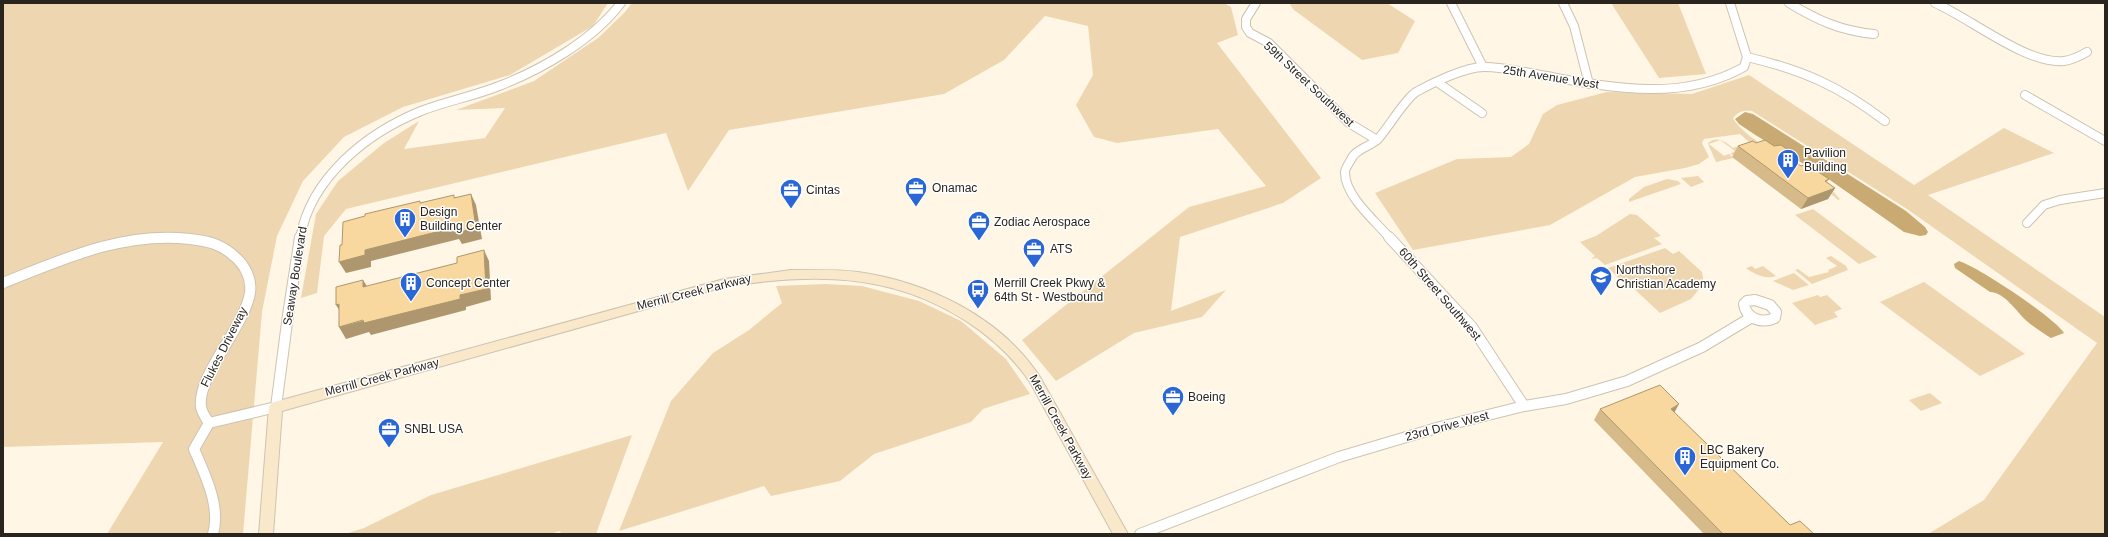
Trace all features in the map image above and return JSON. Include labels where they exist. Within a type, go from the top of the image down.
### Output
[{"type":"street","name":"Seaway Boulevard","points":[[266,534],[276,407],[294,276],[304,220],[315,197],[349,154],[368,138],[401,120],[422,111],[512,81],[534,70],[595,33],[604,25],[620,3]]},
{"type":"street","name":"59th Street Southwest","points":[[1256,3],[1246,19],[1246,27],[1250,33],[1269,43],[1349,123],[1377,140]]},
{"type":"street","points":[[1451,3],[1482,67]]},
{"type":"street","points":[[1564,3],[1574,26],[1589,84]]},
{"type":"street","points":[[1730,3],[1747,58],[1798,70],[1832,84],[1859,100],[1885,121]]},
{"type":"street","points":[[1789,3],[1824,24],[1840,30],[1874,34]]},
{"type":"street","points":[[1935,3],[1950,6],[2022,50],[2036,55],[2061,61],[2074,59],[2087,52]]},
{"type":"street","name":"25th Avenue West","points":[[1348,187],[1345,171],[1354,155],[1377,140],[1415,93],[1456,74],[1482,67],[1519,71],[1623,89],[1673,89],[1701,85],[1728,76],[1744,67],[1747,58]]},
{"type":"street","points":[[1437,82],[1482,113]]},
{"type":"street","points":[[2025,95],[2105,141]]},
{"type":"street","name":"60th Street Southwest","points":[[1348,187],[1362,207],[1472,327],[1524,406]]},
{"type":"street","points":[[2026,223],[2044,205],[2060,200],[2105,193]]},
{"type":"street","name":"Flukes Driveway","points":[[3,282],[77,255],[123,242],[154,237],[180,236],[219,244],[239,260],[250,276],[250,294],[240,321],[202,391],[201,406],[209,423]]},
{"type":"street","name":"Merrill Creek Parkway","points":[[276,407],[724,283],[765,275],[793,273],[818,273],[873,278],[911,288],[940,299],[962,310],[993,333],[1011,350],[1031,372],[1121,534]]},
{"type":"street","name":"23rd Drive West","points":[[1140,534],[1339,457],[1440,427],[1524,406],[1566,399],[1628,381],[1702,347],[1752,317]]},
{"type":"street","points":[[213,534],[216,522],[212,501],[202,466],[194,449],[209,423],[276,407]]},
{"type":"shaded area","points":[[3,3],[608,3],[593,26],[510,75],[403,107],[344,137],[303,181],[277,236],[262,312],[243,534],[107,534],[163,442],[3,447]]},
{"type":"shaded area","points":[[632,3],[1224,3],[1231,7],[1238,35],[1217,43],[1321,178],[1283,203],[1180,237],[1171,311],[1226,290],[1202,317],[1134,333],[1056,381],[1022,340],[1189,207],[1266,186],[1218,129],[1117,143],[1094,137],[1076,105],[1093,75],[1088,26],[1045,16],[1004,60],[944,94],[729,130],[688,191],[666,133],[346,209],[324,236],[317,293],[301,298],[316,214],[338,181],[384,143],[419,121],[404,149],[485,138],[505,108],[456,110],[534,81],[598,38],[624,13]]},
{"type":"shaded area","points":[[1289,3],[1387,3],[1415,21],[1398,53],[1362,60],[1294,10]]},
{"type":"shaded area","points":[[1611,3],[1678,3],[1706,74],[1659,78]]},
{"type":"shaded area","points":[[1749,75],[1914,185],[2004,128],[2054,153],[1928,195],[2105,317],[2105,534],[1928,534],[1984,500],[2097,343],[1907,209],[1752,111],[1742,112],[1733,118],[1747,134],[1769,149],[1813,174],[1840,199],[1838,200],[1829,192],[1749,149],[1732,155],[1730,154],[1735,151],[1720,140],[1709,144],[1724,156],[1729,154],[1733,158],[1716,162],[1708,143],[1718,139],[1721,140],[1733,148],[1749,142],[1740,134],[1704,139],[1702,143],[1709,157],[1699,164],[1635,177],[1550,225],[1413,250],[1375,193],[1457,159],[1511,157],[1529,144],[1543,114],[1557,105],[1607,92],[1692,94]]},
{"type":"shaded area","points":[[1745,112],[1753,114],[1906,211],[1925,227],[1928,232],[1926,235],[1920,236],[1904,232],[1827,178],[1739,124],[1735,119]]},
{"type":"shaded area","points":[[1698,176],[1704,182],[1691,187],[1681,178]]},
{"type":"shaded area","points":[[1667,179],[1678,181],[1681,184],[1629,202],[1629,199],[1644,187]]},
{"type":"shaded area","points":[[1813,209],[1877,257],[1859,264],[1795,215]]},
{"type":"shaded area","points":[[1630,214],[1637,215],[1661,236],[1654,238],[1662,244],[1605,265],[1597,258],[1591,259],[1595,256],[1580,242],[1596,236]]},
{"type":"shaded area","points":[[1665,248],[1673,254],[1679,251],[1702,272],[1704,283],[1691,299],[1660,313],[1630,285],[1624,283],[1608,268]]},
{"type":"shaded area","points":[[1831,256],[1846,266],[1848,270],[1812,284],[1795,270],[1798,269],[1809,277],[1829,272],[1828,270],[1837,266],[1826,258]]},
{"type":"shaded area","points":[[1959,261],[1969,265],[2015,293],[2046,316],[2064,333],[2051,338],[2039,330],[2024,318],[2001,295],[1990,292],[1955,268],[1954,264]]},
{"type":"shaded area","points":[[1752,266],[1755,269],[1763,266],[1776,276],[1760,276],[1746,268]]},
{"type":"shaded area","points":[[1794,273],[1809,285],[1793,290],[1773,281]]},
{"type":"shaded area","points":[[1924,282],[2025,354],[1980,376],[1880,302]]},
{"type":"shaded area","points":[[826,284],[862,286],[919,301],[961,321],[1006,359],[1030,394],[983,409],[971,422],[874,454],[840,481],[771,496],[764,486],[619,531],[671,401],[713,353],[749,330],[782,303],[776,286]]},
{"type":"shaded area","points":[[1818,295],[1820,297],[1827,295],[1842,309],[1834,312],[1838,317],[1815,325],[1792,303]]},
{"type":"shaded area","points":[[1930,393],[1942,403],[1921,411],[1909,400]]},
{"type":"shaded area","points":[[632,435],[596,534],[561,534],[560,531],[550,534],[345,534],[364,528],[431,495]]},
{"type":"building","points":[[1765,140],[1774,146],[1781,145],[1791,152],[1785,154],[1801,166],[1804,165],[1814,172],[1817,171],[1829,179],[1825,181],[1835,188],[1808,198],[1738,146],[1753,141],[1756,143]]},
{"type":"building","name":"Design Building Center","points":[[471,194],[476,228],[456,233],[456,227],[365,250],[365,255],[339,262],[340,245],[342,245],[343,222],[365,216],[365,214],[420,201],[420,203],[454,195],[454,198]]},
{"type":"building","name":"Concept Center","points":[[484,250],[486,289],[460,295],[460,299],[364,323],[363,320],[339,327],[339,304],[336,305],[336,287],[363,280],[363,287],[457,263],[457,257]]},
{"type":"building","name":"LBC Bakery Equipment Co.","points":[[1660,385],[1679,404],[1671,409],[1790,525],[1800,521],[1814,534],[1723,534],[1600,409]]},
{"type":"place","name":"Pavilion Building","points":[[1788,180]]},
{"type":"place","name":"Onamac","points":[[916,208]]},
{"type":"place","name":"Cintas","points":[[791,210]]},
{"type":"place","name":"Design Building Center","points":[[405,238]]},
{"type":"place","name":"Zodiac Aerospace","points":[[979,242]]},
{"type":"place","name":"ATS","points":[[1034,268]]},
{"type":"place","name":"Northshore Christian Academy","points":[[1601,296]]},
{"type":"place","name":"Concept Center","points":[[411,302]]},
{"type":"place","name":"Merrill Creek Pkwy & 64th St - Westbound","points":[[978,310]]},
{"type":"place","name":"Boeing","points":[[1173,416]]},
{"type":"place","name":"SNBL USA","points":[[389,448]]},
{"type":"place","name":"LBC Bakery Equipment Co.","points":[[1685,476]]}]
